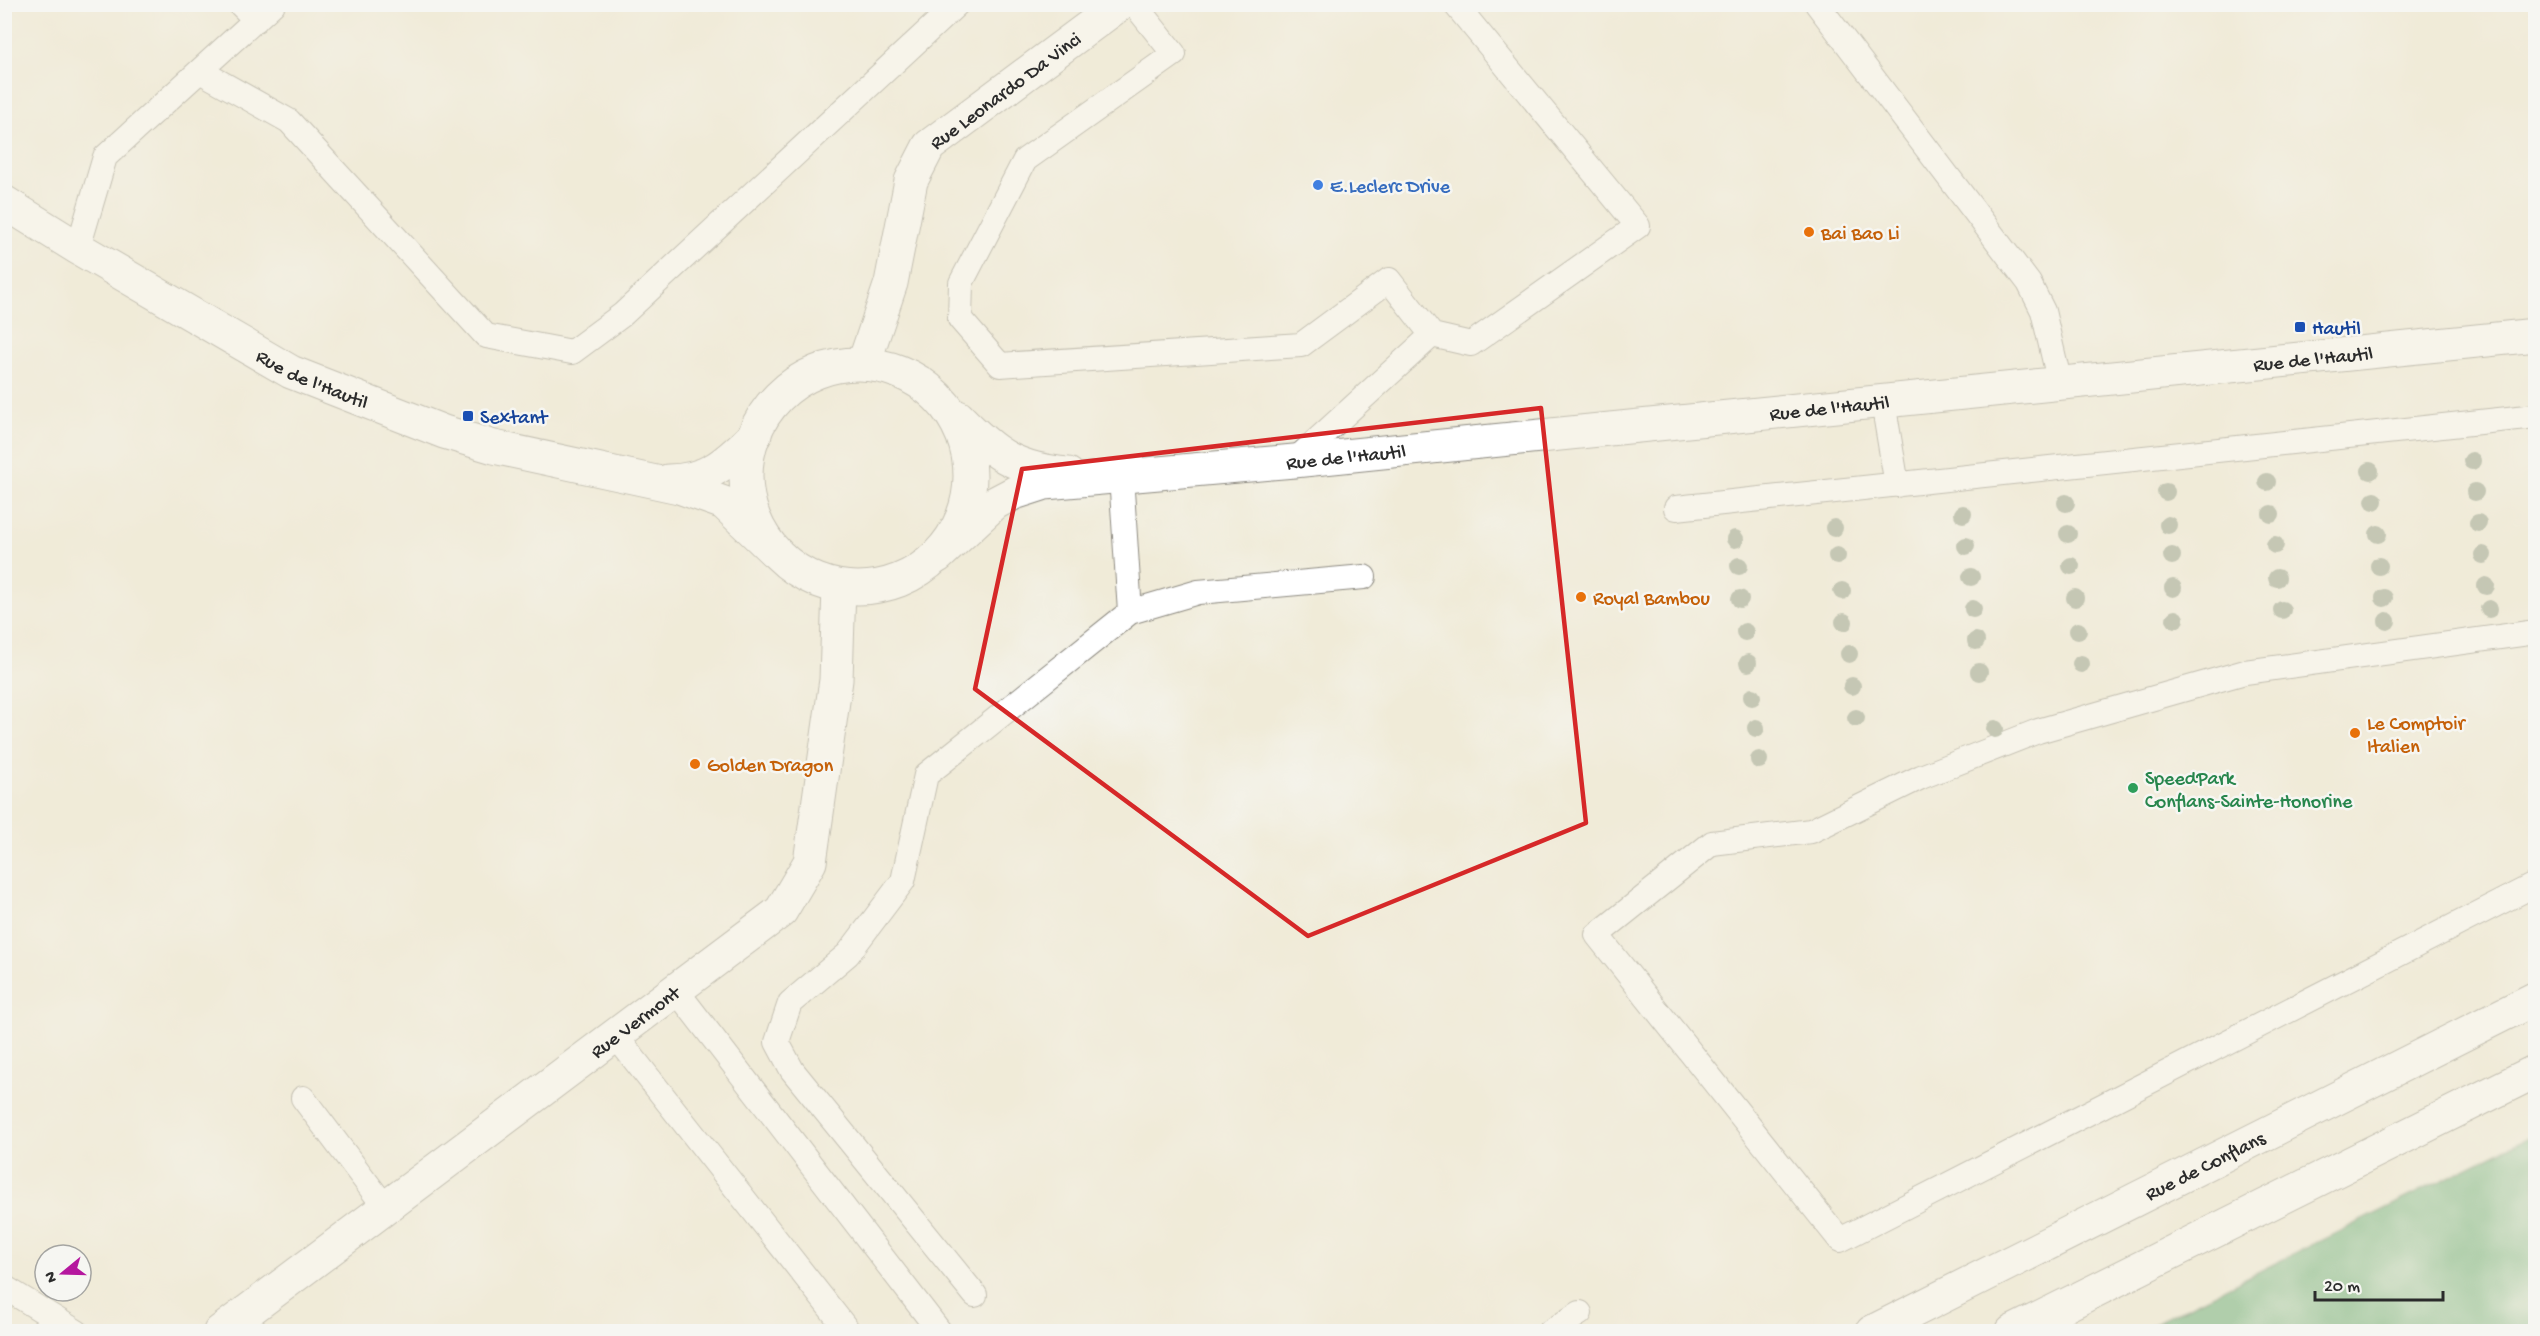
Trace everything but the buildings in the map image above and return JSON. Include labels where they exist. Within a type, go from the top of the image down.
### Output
[{"type":"street","name":"Rue Leonardo Da Vinci","points":[[864,363],[891,283],[911,181],[929,146],[1120,4]]},
{"type":"street","name":"Rue de l'Hautil","points":[[4,202],[78,248],[291,372],[444,432],[494,447],[679,487],[724,504],[774,551]]},
{"type":"street","name":"Rue de l'Hautil","points":[[938,556],[995,503],[1014,493],[1045,483],[1294,461],[2535,335]]},
{"type":"street","points":[[864,363],[891,368],[915,378],[937,394],[958,423],[969,457],[970,493],[959,527],[938,556],[908,577],[886,584],[874,587],[839,587],[804,574],[774,551],[755,522],[746,485],[749,448],[765,412],[792,384],[826,367],[864,363]]},
{"type":"street","name":"Rue de l'Hautil","points":[[937,394],[980,440],[1006,459],[1041,471],[1121,476]]},
{"type":"street","name":"Rue de l'Hautil","points":[[651,480],[674,481],[714,471],[755,435]]},
{"type":"street","name":"Rue Vermont","points":[[220,1332],[781,911],[810,862],[836,680],[839,587]]},
{"type":"street","name":"Rue de Conflans","points":[[1872,1332],[2535,998]]},
{"type":"street","points":[[2012,1332],[2535,1071]]},
{"type":"lane","points":[[200,71],[289,121],[486,336],[572,352],[622,315],[957,4]]},
{"type":"lane","points":[[1134,4],[1174,54],[1024,160],[961,283],[960,320],[1000,365],[1301,345],[1389,279],[1432,335],[1471,344],[1638,226],[1455,4]]},
{"type":"lane","points":[[1817,4],[2029,283],[2043,311],[2060,384]]},
{"type":"lane","points":[[78,248],[105,157],[200,71],[256,10]]},
{"type":"lane","points":[[1294,461],[1432,335]]},
{"type":"lane","points":[[1883,402],[1897,485]]},
{"type":"lane","points":[[1676,508],[2535,416]]},
{"type":"lane","points":[[1121,476],[1130,612]]},
{"type":"lane","points":[[975,1295],[792,1070],[777,1042],[790,1003],[848,954],[903,880],[926,775],[1130,612],[1198,592],[1364,577]]},
{"type":"lane","points":[[2535,632],[2244,672],[2038,731],[1921,777],[1811,831],[1712,843],[1597,935],[1840,1240],[2535,884]]},
{"type":"lane","points":[[676,990],[940,1332]]},
{"type":"lane","points":[[615,1035],[849,1332]]},
{"type":"lane","points":[[303,1098],[385,1208]]},
{"type":"lane","points":[[4,1287],[61,1328]]},
{"type":"lane","points":[[1550,1332],[1580,1313]]},
{"type":"highlighted area","points":[[1541,408],[1586,823],[1308,936],[975,689],[1022,469]]},
{"type":"green space","points":[[2535,1134],[2535,1331],[2139,1331]]},
{"type":"place","name":"E.Leclerc Drive","points":[[1318,185]]},
{"type":"place","name":"Bai Bao Li","points":[[1809,232]]},
{"type":"place","name":"Hautil","points":[[2300,327]]},
{"type":"place","name":"Sextant","points":[[468,416]]},
{"type":"place","name":"Royal Bambou","points":[[1581,597]]},
{"type":"place","name":"Le Comptoir Italien","points":[[2355,733]]},
{"type":"place","name":"Golden Dragon","points":[[695,764]]},
{"type":"place","name":"SpeedPark Conflans-Sainte-Honorine","points":[[2133,788]]}]
